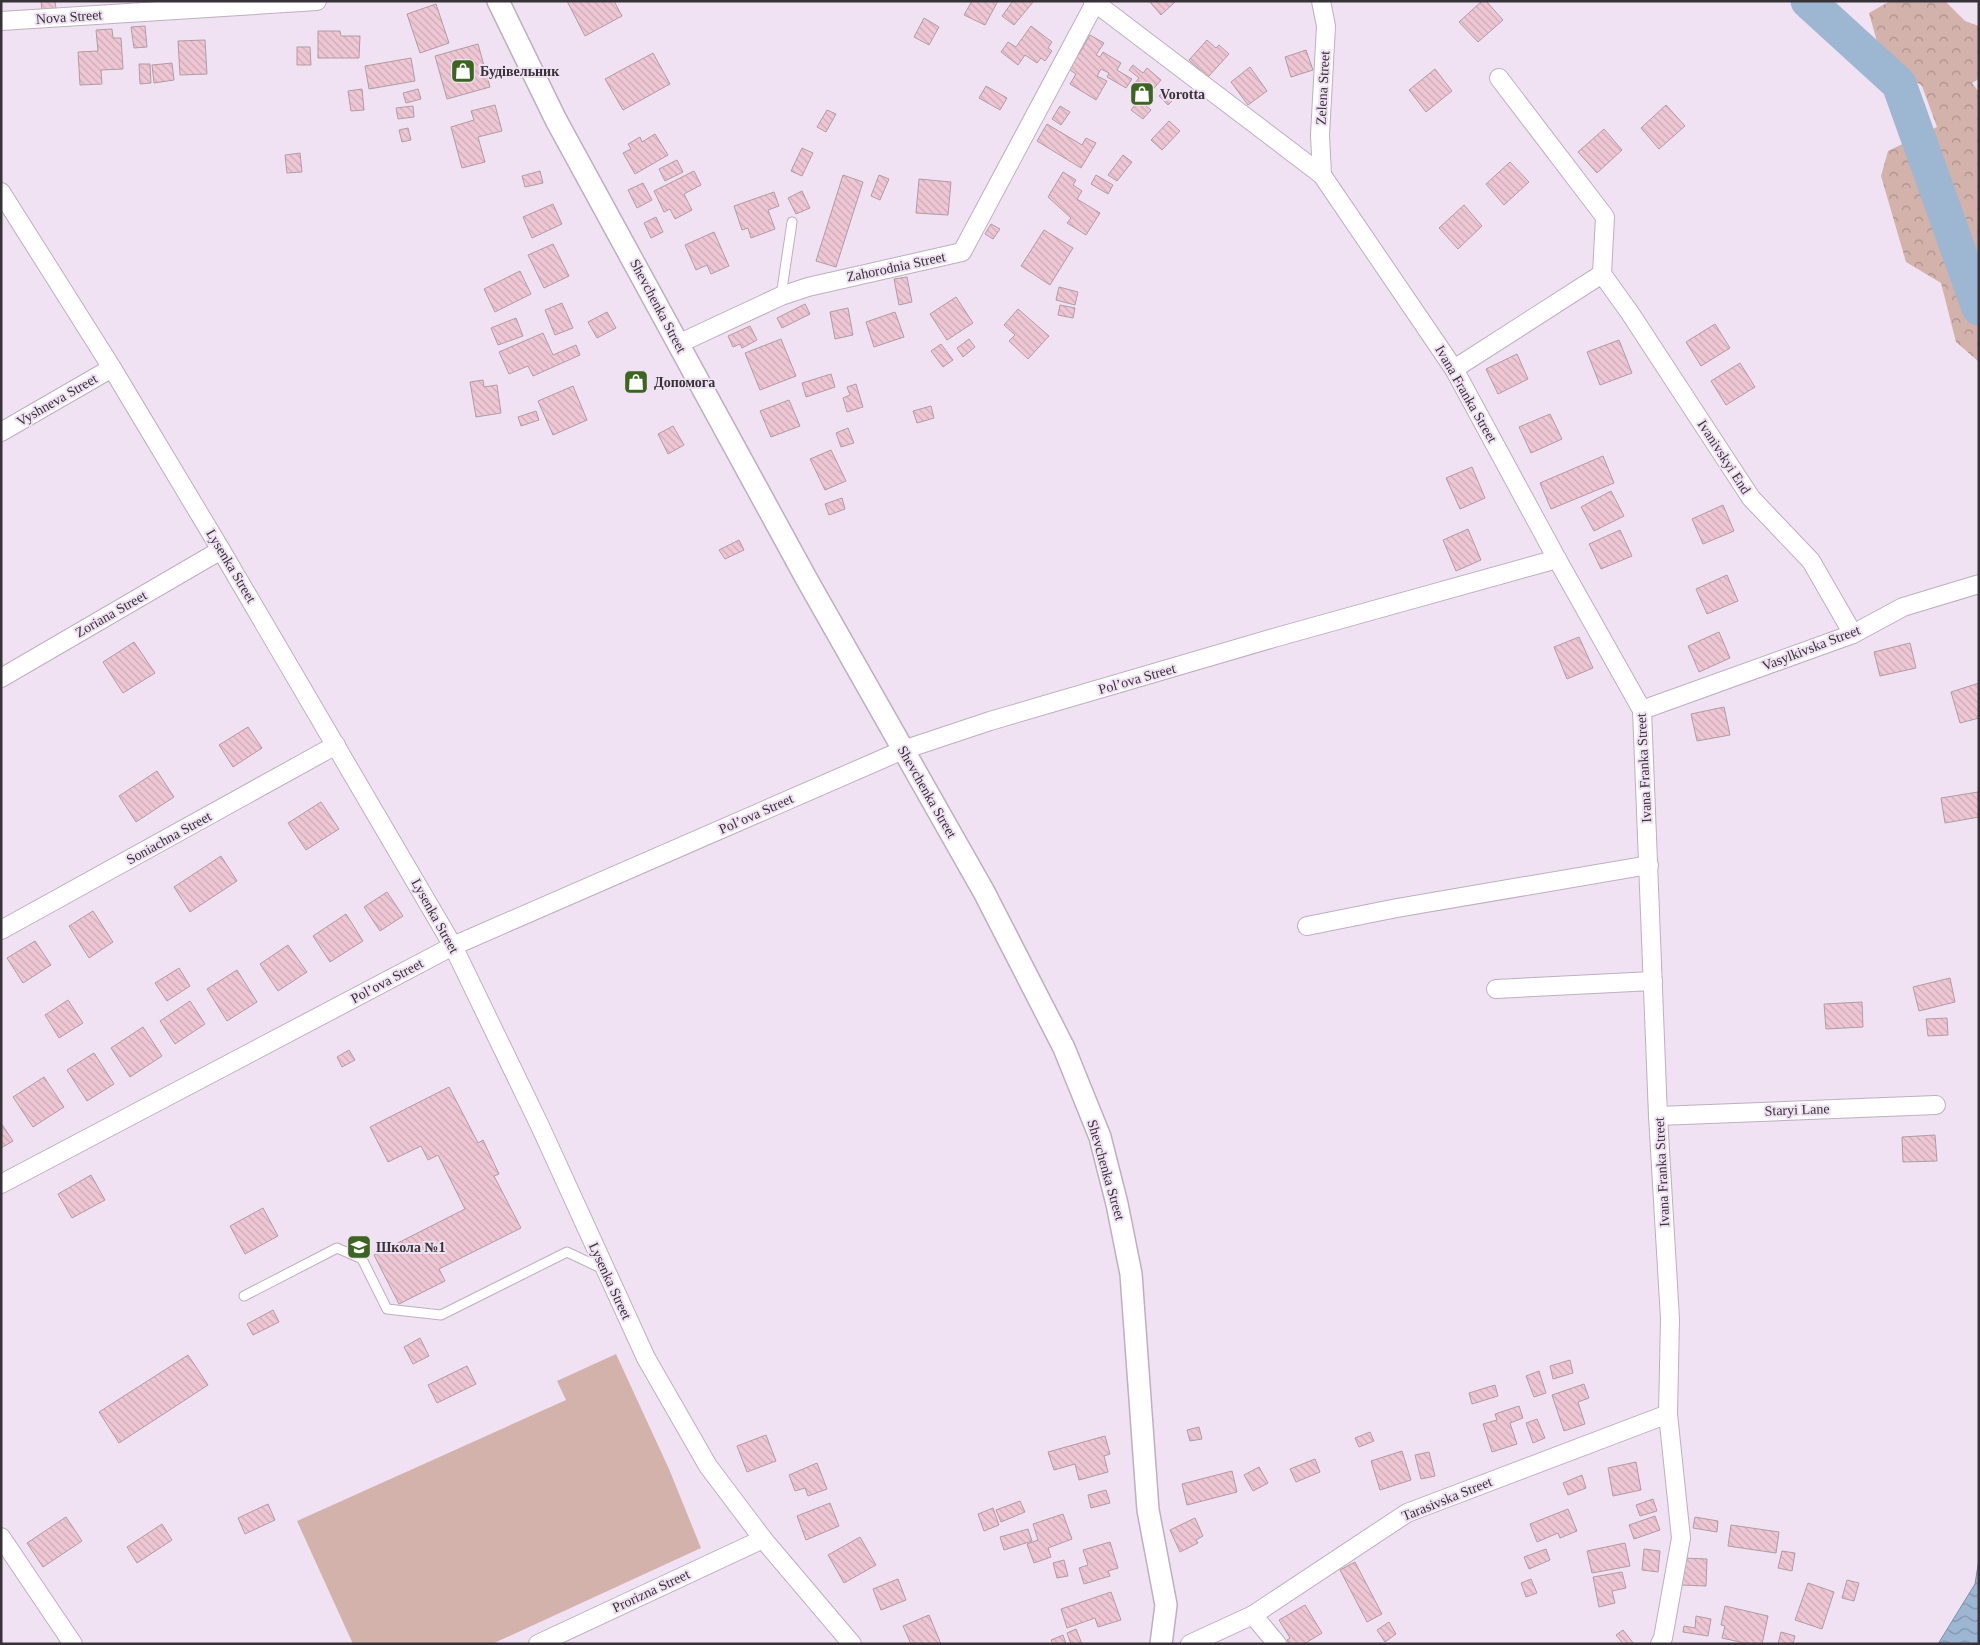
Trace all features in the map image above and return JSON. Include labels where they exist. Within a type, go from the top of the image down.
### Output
[{"type":"street","name":"Nova Street","points":[[1,22],[317,1]]},
{"type":"street","name":"Shevchenka Street","points":[[498,1],[556,120],[678,344],[811,586],[984,892],[1064,1048],[1100,1137],[1117,1204],[1131,1274],[1148,1510],[1166,1605],[1161,1644]]},
{"type":"street","name":"Zelena Street","points":[[1321,1],[1326,26],[1320,135],[1322,175]]},
{"type":"street","name":"Zahorodnia Street","points":[[678,344],[781,296],[808,286],[962,252],[1095,2]]},
{"type":"street","name":"Ivana Franka Street","points":[[1095,2],[1322,175],[1454,369],[1557,559],[1642,710],[1658,1116],[1670,1319],[1668,1414],[1681,1538],[1663,1638],[1660,1644]]},
{"type":"street","points":[[1454,369],[1602,274],[1605,217],[1499,78]]},
{"type":"street","name":"Lysenka Street","points":[[2,193],[112,368],[453,946],[536,1117],[646,1358],[708,1466],[763,1539],[852,1644]]},
{"type":"street","name":"Ivanivskyi End","points":[[1602,274],[1630,313],[1751,498],[1811,560],[1852,634]]},
{"type":"street","name":"Vyshneva Street","points":[[1,432],[112,368]]},
{"type":"street","name":"Zoriana Street","points":[[1,678],[221,550]]},
{"type":"street","name":"Pol’ova Street","points":[[1,1184],[453,946],[903,750],[990,721],[1277,637],[1557,559]]},
{"type":"street","name":"Vasylkivska Street","points":[[1642,710],[1852,634],[1903,607],[1979,584]]},
{"type":"street","name":"Soniachna Street","points":[[1,930],[336,745]]},
{"type":"street","points":[[1307,926],[1397,908],[1649,865]]},
{"type":"street","points":[[1496,989],[1654,981]]},
{"type":"street","name":"Staryi Lane","points":[[1658,1116],[1936,1105]]},
{"type":"street","name":"Tarasivska Street","points":[[1190,1644],[1253,1615],[1407,1513],[1668,1414]]},
{"type":"street","points":[[1,1537],[73,1644]]},
{"type":"street","name":"Prorizna Street","points":[[538,1644],[763,1539]]},
{"type":"street","points":[[1253,1615],[1277,1644]]},
{"type":"lane","points":[[781,296],[792,222]]},
{"type":"lane","points":[[244,1296],[337,1248],[362,1260],[387,1309],[441,1315],[567,1252],[606,1270]]},
{"type":"green space","points":[[1890,1],[1945,1],[1965,21],[1979,26],[1979,79],[1972,83],[1979,92],[1979,362],[1956,342],[1941,283],[1906,262],[1881,176],[1888,151],[1937,127],[1922,86],[1881,56],[1869,13]]},
{"type":"green space","points":[[616,1354],[669,1469],[701,1548],[492,1644],[353,1644],[297,1521],[566,1400],[557,1381]]},
{"type":"water","points":[[1979,1559],[1979,1644],[1938,1644],[1975,1584]]},
{"type":"building","points":[[41,1],[55,1],[56,9],[42,11]]},
{"type":"building","points":[[567,1],[614,1],[622,16],[585,36]]},
{"type":"building","points":[[972,1],[998,1],[985,25],[964,15]]},
{"type":"building","points":[[1013,1],[1034,1],[1014,25],[1002,16]]},
{"type":"building","points":[[1149,1],[1176,1],[1161,15]]},
{"type":"building","points":[[1482,1],[1486,1],[1503,20],[1478,42],[1459,22]]},
{"type":"building","points":[[436,4],[449,43],[420,53],[407,14]]},
{"type":"building","points":[[924,18],[939,27],[929,45],[914,37]]},
{"type":"building","points":[[145,26],[147,47],[134,48],[131,27]]},
{"type":"building","points":[[1031,26],[1052,42],[1048,48],[1052,51],[1045,61],[1041,58],[1037,63],[1025,55],[1018,65],[1001,52],[1008,42],[1016,47]]},
{"type":"building","points":[[112,29],[113,38],[121,38],[123,69],[101,70],[102,84],[80,85],[78,52],[98,51],[96,30]]},
{"type":"building","points":[[318,31],[340,31],[341,36],[360,36],[359,58],[318,58]]},
{"type":"building","points":[[1090,35],[1104,43],[1096,55],[1100,57],[1103,52],[1121,63],[1117,70],[1132,79],[1126,88],[1107,77],[1109,73],[1101,69],[1097,76],[1107,81],[1096,100],[1070,84],[1076,74],[1067,68],[1076,53],[1079,54]]},
{"type":"building","points":[[205,40],[207,74],[180,75],[178,41]]},
{"type":"building","points":[[1207,40],[1216,48],[1219,45],[1229,54],[1208,77],[1189,60]]},
{"type":"building","name":"Будівельник","points":[[478,44],[490,87],[447,99],[435,56]]},
{"type":"building","points":[[297,47],[310,47],[311,65],[297,65]]},
{"type":"building","points":[[1306,50],[1313,70],[1291,77],[1285,57]]},
{"type":"building","points":[[653,53],[670,84],[623,110],[605,79]]},
{"type":"building","points":[[411,58],[415,81],[369,89],[365,66]]},
{"type":"building","points":[[172,63],[174,80],[154,83],[152,65]]},
{"type":"building","points":[[139,64],[150,64],[151,83],[140,84]]},
{"type":"building","points":[[1133,65],[1143,73],[1147,68],[1161,80],[1149,94],[1135,83],[1139,78],[1129,70]]},
{"type":"building","points":[[1250,67],[1267,91],[1248,105],[1231,82]]},
{"type":"building","points":[[1435,69],[1452,91],[1426,112],[1409,90]]},
{"type":"building","points":[[986,86],[1007,98],[1000,110],[979,98]]},
{"type":"building","points":[[1166,88],[1176,97],[1168,105],[1159,96]]},
{"type":"building","points":[[362,89],[364,110],[351,111],[348,91]]},
{"type":"building","points":[[418,89],[421,99],[406,103],[403,93]]},
{"type":"building","points":[[1139,100],[1151,110],[1143,119],[1131,110]]},
{"type":"building","points":[[495,105],[502,131],[478,137],[485,162],[462,168],[451,127],[474,120],[471,111]]},
{"type":"building","points":[[1666,105],[1685,126],[1659,149],[1641,128]]},
{"type":"building","points":[[413,106],[414,117],[398,119],[396,108]]},
{"type":"building","points":[[1060,106],[1070,112],[1061,125],[1052,119]]},
{"type":"building","points":[[827,110],[836,114],[826,132],[817,127]]},
{"type":"building","points":[[1169,121],[1180,131],[1162,150],[1151,140]]},
{"type":"building","points":[[1047,124],[1082,145],[1086,138],[1096,143],[1081,168],[1037,141]]},
{"type":"building","points":[[408,128],[411,140],[402,142],[399,130]]},
{"type":"building","points":[[1604,129],[1622,150],[1597,173],[1578,152]]},
{"type":"building","points":[[655,134],[668,155],[635,174],[623,153],[631,149],[628,144],[640,137],[642,142]]},
{"type":"building","points":[[802,148],[813,153],[802,176],[791,171]]},
{"type":"building","points":[[300,153],[302,172],[287,173],[285,155]]},
{"type":"building","points":[[1123,155],[1132,162],[1117,181],[1108,175]]},
{"type":"building","points":[[677,160],[683,172],[665,181],[659,169]]},
{"type":"building","points":[[1510,162],[1529,182],[1504,205],[1486,184]]},
{"type":"building","points":[[540,171],[543,183],[525,187],[522,176]]},
{"type":"building","points":[[694,171],[701,185],[684,194],[692,210],[675,219],[670,209],[664,212],[654,191]]},
{"type":"building","points":[[1063,172],[1076,180],[1073,185],[1082,191],[1077,199],[1100,213],[1086,235],[1067,223],[1071,218],[1048,197]]},
{"type":"building","points":[[843,175],[863,182],[836,267],[816,261]]},
{"type":"building","points":[[879,175],[889,179],[880,200],[871,196]]},
{"type":"building","points":[[1096,175],[1113,185],[1108,194],[1091,184]]},
{"type":"building","points":[[919,179],[951,182],[948,215],[916,213]]},
{"type":"building","points":[[643,183],[652,200],[637,208],[628,190]]},
{"type":"building","points":[[802,191],[810,208],[796,214],[788,198]]},
{"type":"building","points":[[774,192],[779,206],[768,210],[775,229],[751,238],[748,228],[742,230],[734,206]]},
{"type":"building","points":[[553,204],[562,224],[532,238],[523,217]]},
{"type":"building","points":[[1464,205],[1482,226],[1458,249],[1439,228]]},
{"type":"building","points":[[656,217],[663,232],[651,238],[644,223]]},
{"type":"building","points":[[991,224],[1000,229],[993,239],[985,234]]},
{"type":"building","points":[[1044,230],[1073,248],[1050,285],[1021,266]]},
{"type":"building","points":[[714,232],[729,266],[711,274],[707,265],[696,270],[685,245]]},
{"type":"building","points":[[553,244],[569,276],[544,288],[528,255]]},
{"type":"building","points":[[520,271],[531,294],[495,312],[484,289]]},
{"type":"building","points":[[907,277],[912,302],[899,305],[894,279]]},
{"type":"building","points":[[1059,287],[1078,292],[1075,305],[1056,300]]},
{"type":"building","points":[[956,297],[973,323],[947,340],[930,314]]},
{"type":"building","points":[[562,303],[573,328],[555,335],[545,310]]},
{"type":"building","points":[[805,304],[810,314],[782,328],[777,318]]},
{"type":"building","points":[[1060,305],[1075,308],[1073,318],[1058,315]]},
{"type":"building","points":[[848,308],[853,335],[835,339],[830,312]]},
{"type":"building","points":[[1018,309],[1049,336],[1028,359],[1009,341],[1015,335],[1004,325]]},
{"type":"building","points":[[607,312],[616,328],[597,338],[588,322]]},
{"type":"building","points":[[895,312],[904,337],[874,347],[866,322]]},
{"type":"building","points":[[516,318],[523,336],[498,345],[491,328]]},
{"type":"building","points":[[1715,324],[1730,348],[1701,366],[1686,342]]},
{"type":"building","points":[[750,326],[757,340],[742,348],[740,344],[733,347],[728,336]]},
{"type":"building","points":[[543,333],[553,355],[576,345],[580,355],[533,376],[528,366],[509,374],[499,352]]},
{"type":"building","points":[[781,339],[796,376],[760,390],[745,353]]},
{"type":"building","points":[[969,339],[975,347],[963,357],[957,348]]},
{"type":"building","points":[[1619,340],[1632,373],[1600,385],[1587,352]]},
{"type":"building","points":[[941,344],[953,360],[943,367],[931,351]]},
{"type":"building","points":[[1517,354],[1528,379],[1498,394],[1486,369]]},
{"type":"building","points":[[1740,363],[1755,387],[1726,405],[1711,381]]},
{"type":"building","name":"Допомога","points":[[638,371],[646,386],[634,393],[626,378]]},
{"type":"building","points":[[831,374],[835,387],[806,397],[802,383]]},
{"type":"building","points":[[483,380],[484,387],[497,385],[501,413],[476,417],[470,382]]},
{"type":"building","points":[[856,384],[863,407],[847,412],[843,398],[850,395],[847,387]]},
{"type":"building","points":[[573,386],[587,420],[553,435],[538,401]]},
{"type":"building","points":[[789,400],[800,426],[771,437],[760,411]]},
{"type":"building","points":[[931,406],[934,418],[917,423],[913,411]]},
{"type":"building","points":[[536,411],[539,420],[521,426],[518,417]]},
{"type":"building","points":[[1550,414],[1562,439],[1531,453],[1519,427]]},
{"type":"building","points":[[673,426],[684,445],[668,454],[658,434]]},
{"type":"building","points":[[848,428],[854,443],[841,447],[836,433]]},
{"type":"building","points":[[831,450],[846,481],[825,490],[810,459]]},
{"type":"building","points":[[1603,456],[1614,483],[1551,509],[1540,483]]},
{"type":"building","points":[[1472,467],[1485,498],[1460,509],[1446,478]]},
{"type":"building","points":[[1611,491],[1624,516],[1594,531],[1581,507]]},
{"type":"building","points":[[842,498],[845,509],[829,515],[825,504]]},
{"type":"building","points":[[1723,505],[1734,531],[1703,544],[1692,519]]},
{"type":"building","points":[[1468,529],[1481,560],[1456,571],[1443,540]]},
{"type":"building","points":[[1620,530],[1632,556],[1601,569],[1589,544]]},
{"type":"building","points":[[739,540],[744,550],[725,559],[719,550]]},
{"type":"building","points":[[1727,575],[1738,601],[1707,614],[1696,589]]},
{"type":"building","points":[[1719,632],[1730,658],[1699,672],[1688,646]]},
{"type":"building","points":[[1579,637],[1593,668],[1567,679],[1554,647]]},
{"type":"building","points":[[134,642],[155,673],[123,693],[103,662]]},
{"type":"building","points":[[1910,643],[1916,668],[1880,676],[1874,652]]},
{"type":"building","points":[[1979,683],[1979,718],[1960,723],[1951,692]]},
{"type":"building","points":[[1724,707],[1730,735],[1697,741],[1691,714]]},
{"type":"building","points":[[248,727],[262,748],[233,767],[219,745]]},
{"type":"building","points":[[157,771],[174,797],[136,822],[119,796]]},
{"type":"building","points":[[1978,792],[1979,817],[1945,823],[1941,798]]},
{"type":"building","points":[[321,802],[339,829],[306,850],[288,823]]},
{"type":"building","points":[[221,856],[237,881],[190,912],[174,887]]},
{"type":"building","points":[[387,892],[403,916],[380,931],[364,907]]},
{"type":"building","points":[[93,911],[113,942],[89,958],[69,926]]},
{"type":"building","points":[[346,914],[363,941],[330,962],[313,936]]},
{"type":"building","points":[[35,941],[51,965],[23,983],[7,958]]},
{"type":"building","points":[[288,945],[307,972],[278,991],[260,964]]},
{"type":"building","points":[[179,968],[190,986],[167,1001],[155,983]]},
{"type":"building","points":[[237,970],[257,1002],[227,1021],[207,989]]},
{"type":"building","points":[[1950,978],[1955,1002],[1919,1011],[1913,987]]},
{"type":"building","points":[[68,1000],[83,1023],[59,1038],[45,1015]]},
{"type":"building","points":[[190,1001],[205,1024],[175,1044],[160,1021]]},
{"type":"building","points":[[1862,1002],[1863,1027],[1826,1029],[1824,1004]]},
{"type":"building","points":[[1947,1018],[1948,1035],[1928,1036],[1926,1019]]},
{"type":"building","points":[[143,1027],[162,1056],[130,1077],[111,1048]]},
{"type":"building","points":[[349,1050],[355,1060],[342,1067],[337,1057]]},
{"type":"building","points":[[94,1053],[114,1084],[87,1101],[67,1070]]},
{"type":"building","points":[[44,1077],[64,1107],[33,1127],[13,1097]]},
{"type":"building","points":[[449,1087],[478,1143],[483,1140],[499,1174],[494,1176],[521,1228],[439,1269],[445,1281],[399,1304],[374,1255],[465,1209],[438,1155],[428,1160],[421,1146],[388,1162],[370,1127]]},
{"type":"building","points":[[1,1123],[13,1141],[1,1148]]},
{"type":"building","points":[[1935,1135],[1937,1161],[1903,1162],[1902,1137]]},
{"type":"building","points":[[91,1175],[105,1200],[72,1218],[58,1194]]},
{"type":"building","points":[[263,1208],[278,1236],[245,1254],[230,1226]]},
{"type":"building","points":[[273,1310],[279,1322],[253,1335],[247,1324]]},
{"type":"building","points":[[420,1338],[429,1356],[413,1364],[404,1347]]},
{"type":"building","points":[[188,1355],[208,1385],[119,1443],[99,1412]]},
{"type":"building","points":[[1570,1360],[1573,1373],[1553,1379],[1550,1366]]},
{"type":"building","points":[[467,1366],[476,1384],[437,1403],[428,1385]]},
{"type":"building","points":[[1539,1371],[1546,1393],[1534,1397],[1526,1376]]},
{"type":"building","points":[[1584,1384],[1589,1398],[1578,1402],[1585,1424],[1564,1431],[1552,1395]]},
{"type":"building","points":[[1495,1385],[1498,1396],[1472,1404],[1469,1393]]},
{"type":"building","points":[[1519,1406],[1523,1418],[1510,1423],[1517,1444],[1492,1452],[1483,1424],[1497,1420],[1495,1414]]},
{"type":"building","points":[[1537,1419],[1545,1438],[1533,1443],[1526,1423]]},
{"type":"building","points":[[1199,1427],[1202,1439],[1190,1441],[1187,1430]]},
{"type":"building","points":[[1370,1432],[1374,1441],[1359,1447],[1355,1438]]},
{"type":"building","points":[[766,1435],[776,1461],[747,1472],[737,1446]]},
{"type":"building","points":[[1105,1436],[1110,1454],[1104,1456],[1108,1472],[1079,1480],[1075,1464],[1054,1470],[1048,1452]]},
{"type":"building","points":[[1402,1451],[1411,1480],[1380,1490],[1371,1461]]},
{"type":"building","points":[[1429,1452],[1435,1476],[1421,1479],[1415,1455]]},
{"type":"building","points":[[1315,1459],[1320,1472],[1296,1482],[1290,1469]]},
{"type":"building","points":[[1636,1462],[1641,1490],[1613,1496],[1608,1468]]},
{"type":"building","points":[[817,1463],[827,1489],[808,1496],[805,1488],[795,1491],[789,1475]]},
{"type":"building","points":[[1259,1467],[1268,1483],[1253,1491],[1244,1475]]},
{"type":"building","points":[[1232,1471],[1237,1492],[1187,1505],[1182,1484]]},
{"type":"building","points":[[1582,1475],[1586,1488],[1568,1495],[1563,1483]]},
{"type":"building","points":[[1106,1490],[1110,1503],[1091,1508],[1088,1495]]},
{"type":"building","points":[[1653,1499],[1657,1511],[1640,1516],[1636,1505]]},
{"type":"building","points":[[1020,1501],[1025,1512],[1001,1522],[996,1510]]},
{"type":"building","points":[[830,1503],[839,1526],[806,1540],[797,1516]]},
{"type":"building","points":[[268,1504],[275,1520],[245,1534],[238,1518]]},
{"type":"building","points":[[993,1508],[999,1525],[984,1531],[978,1514]]},
{"type":"building","points":[[1568,1509],[1577,1531],[1560,1538],[1558,1533],[1537,1542],[1530,1524]]},
{"type":"building","points":[[1063,1514],[1072,1539],[1048,1548],[1051,1557],[1034,1563],[1027,1544],[1038,1540],[1033,1524]]},
{"type":"building","points":[[1655,1516],[1660,1530],[1634,1539],[1629,1525]]},
{"type":"building","points":[[66,1517],[82,1541],[43,1567],[27,1543]]},
{"type":"building","points":[[1695,1517],[1718,1521],[1717,1532],[1693,1528]]},
{"type":"building","points":[[1195,1518],[1203,1536],[1196,1540],[1198,1543],[1180,1552],[1170,1530]]},
{"type":"building","points":[[162,1524],[172,1540],[137,1563],[127,1547]]},
{"type":"building","points":[[1731,1525],[1779,1532],[1776,1553],[1728,1546]]},
{"type":"building","points":[[1028,1529],[1032,1541],[1004,1550],[1000,1537]]},
{"type":"building","points":[[860,1537],[876,1565],[844,1583],[828,1555]]},
{"type":"building","points":[[1110,1542],[1118,1568],[1108,1571],[1110,1576],[1084,1584],[1079,1568],[1088,1565],[1083,1550]]},
{"type":"building","points":[[1625,1543],[1630,1566],[1592,1573],[1587,1551]]},
{"type":"building","points":[[1546,1549],[1550,1560],[1529,1569],[1524,1557]]},
{"type":"building","points":[[1644,1549],[1660,1551],[1658,1572],[1642,1570]]},
{"type":"building","points":[[1782,1551],[1795,1553],[1792,1571],[1778,1568]]},
{"type":"building","points":[[1682,1558],[1707,1559],[1706,1586],[1681,1585]]},
{"type":"building","points":[[1064,1560],[1068,1576],[1057,1578],[1053,1563]]},
{"type":"building","points":[[1355,1562],[1382,1614],[1367,1622],[1340,1570]]},
{"type":"building","points":[[1622,1572],[1626,1588],[1612,1591],[1615,1603],[1599,1607],[1593,1577]]},
{"type":"building","points":[[898,1579],[906,1600],[881,1610],[873,1589]]},
{"type":"building","points":[[1531,1579],[1537,1593],[1526,1597],[1521,1583]]},
{"type":"building","points":[[1847,1580],[1859,1583],[1854,1601],[1842,1598]]},
{"type":"building","points":[[1808,1583],[1834,1592],[1822,1629],[1795,1620]]},
{"type":"building","points":[[1111,1592],[1121,1620],[1098,1627],[1095,1618],[1067,1628],[1061,1609]]},
{"type":"building","points":[[1305,1605],[1322,1633],[1304,1644],[1289,1644],[1287,1640],[1290,1638],[1279,1620]]},
{"type":"building","points":[[1725,1606],[1768,1616],[1762,1644],[1749,1644],[1722,1638],[1725,1626],[1721,1625]]},
{"type":"building","points":[[929,1615],[941,1644],[911,1644],[903,1626]]},
{"type":"building","points":[[1696,1616],[1711,1619],[1708,1636],[1683,1632],[1684,1626],[1695,1628]]},
{"type":"building","points":[[1389,1622],[1396,1634],[1385,1642],[1377,1630]]},
{"type":"building","points":[[1076,1629],[1082,1644],[1071,1644],[1067,1633]]},
{"type":"building","points":[[1623,1630],[1634,1644],[1623,1644],[1616,1635]]},
{"type":"building","points":[[1781,1632],[1795,1636],[1793,1644],[1778,1644]]},
{"type":"building","points":[[1063,1635],[1066,1644],[1053,1644],[1051,1640]]},
{"type":"waterway","points":[[1808,1],[1899,84],[1979,308]]},
{"type":"place","name":"Будівельник","points":[[463,71]]},
{"type":"place","name":"Vorotta","points":[[1142,94]]},
{"type":"place","name":"Допомога","points":[[636,382]]},
{"type":"place","name":"Школа №1","points":[[359,1247]]}]
